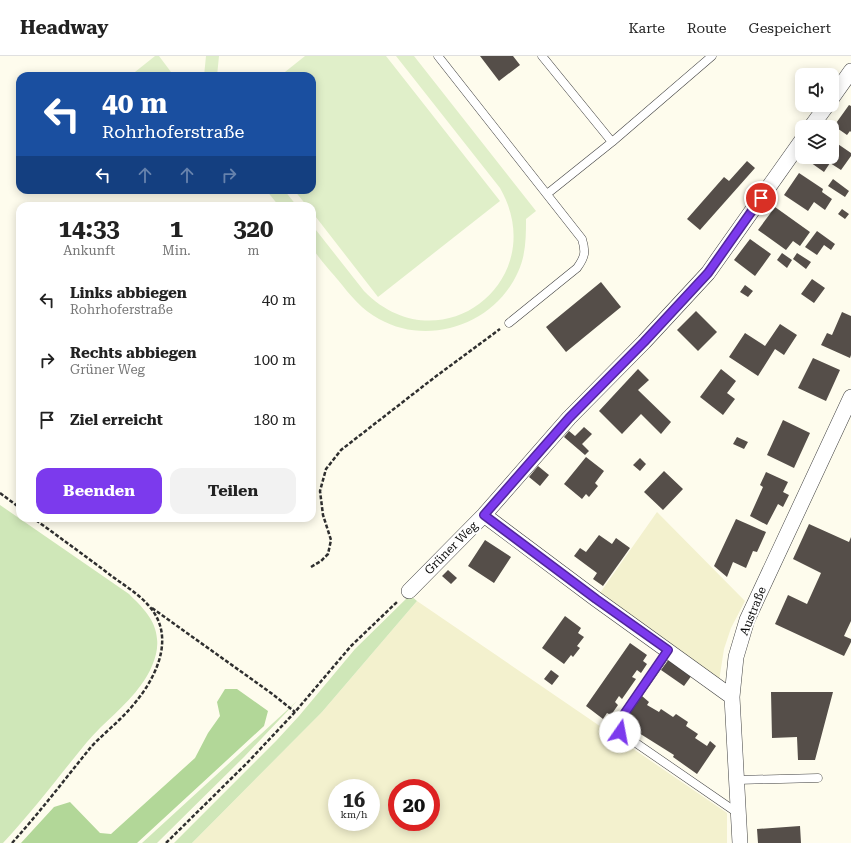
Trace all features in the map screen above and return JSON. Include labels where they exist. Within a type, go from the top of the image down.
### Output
[{"type":"street","points":[[839,88],[851,71]]},
{"type":"street","name":"Grüner Weg","points":[[409,591],[484,515],[569,418],[644,342],[708,273],[795,150]]},
{"type":"street","name":"Austraße","points":[[740,843],[732,697],[736,657],[747,620],[851,397]]},
{"type":"street","points":[[484,515],[596,599],[732,697]]},
{"type":"lane","points":[[438,56],[582,238],[585,248],[583,259],[577,268],[509,323]]},
{"type":"lane","points":[[542,56],[612,142]]},
{"type":"lane","points":[[547,194],[612,142],[712,56]]},
{"type":"lane","points":[[668,650],[618,723],[620,732],[739,814]]},
{"type":"lane","points":[[737,780],[818,778]]},
{"type":"path","points":[[310,568],[321,561],[328,554],[331,540],[323,515],[320,491],[326,469],[341,450],[435,377],[509,323]]},
{"type":"path","points":[[0,493],[16,505]]},
{"type":"path","points":[[39,522],[131,590],[150,606],[295,712]]},
{"type":"path","points":[[166,843],[295,712],[351,646],[409,591]]},
{"type":"path","points":[[12,843],[33,820],[92,746],[127,712],[147,688],[160,661],[163,641],[159,623],[150,606]]},
{"type":"shaded area","points":[[657,512],[745,601],[731,628],[724,649],[719,681],[600,593]]},
{"type":"shaded area","points":[[417,601],[727,813],[727,843],[192,843],[322,712]]},
{"type":"green space","points":[[155,56],[159,56],[171,72],[135,72]]},
{"type":"green space","points":[[206,56],[219,56],[217,72],[204,72]]},
{"type":"green space","points":[[305,56],[386,56],[500,201],[378,297],[316,217],[316,202],[304,202],[297,194],[316,194],[316,72],[285,72]]},
{"type":"green space","points":[[396,56],[414,56],[536,211],[526,219],[526,239],[521,266],[507,290],[494,305],[477,317],[459,326],[439,330],[419,331],[398,327],[379,319],[362,307],[316,254],[316,230],[364,291],[394,312],[424,320],[454,317],[480,303],[500,282],[512,254],[512,222],[500,188]]},
{"type":"green space","points":[[269,194],[287,194],[294,202],[276,202]]},
{"type":"green space","points":[[0,505],[16,516],[16,522],[25,522],[129,594],[148,614],[154,626],[156,632],[157,651],[151,669],[135,693],[87,742],[14,831],[3,843],[0,843]]},
{"type":"green space","points":[[410,595],[417,601],[322,712],[192,843],[174,843],[276,741],[355,649]]},
{"type":"green space","points":[[225,689],[237,689],[268,711],[264,726],[137,843],[21,843],[54,807],[70,802],[100,833],[111,834],[195,758],[208,733],[220,716],[217,702]]},
{"type":"green space","points":[[297,701],[244,757],[157,843],[142,843]]},
{"type":"building","points":[[480,56],[513,56],[520,65],[499,81]]},
{"type":"building","points":[[849,105],[851,106],[851,132],[850,131],[847,135],[839,129],[838,120]]},
{"type":"building","points":[[839,145],[851,153],[851,156],[841,170],[832,164],[839,164]]},
{"type":"building","points":[[747,161],[755,168],[700,230],[687,219],[724,177],[729,181]]},
{"type":"building","points":[[813,164],[829,164],[824,172]]},
{"type":"building","points":[[799,173],[823,189],[822,192],[832,199],[825,210],[814,202],[808,211],[784,195]]},
{"type":"building","points":[[833,179],[849,191],[845,197],[828,186]]},
{"type":"building","points":[[775,207],[810,232],[800,246],[793,241],[786,250],[758,230]]},
{"type":"building","points":[[842,209],[849,214],[845,219],[838,214]]},
{"type":"building","points":[[817,231],[835,244],[831,250],[824,245],[817,255],[805,247]]},
{"type":"building","points":[[750,239],[771,254],[755,276],[734,260]]},
{"type":"building","points":[[782,253],[792,260],[787,268],[777,260]]},
{"type":"building","points":[[797,253],[811,262],[806,269],[793,259]]},
{"type":"building","points":[[812,279],[825,288],[814,303],[801,294]]},
{"type":"building","points":[[601,282],[621,307],[566,352],[546,327]]},
{"type":"building","points":[[745,285],[753,291],[748,297],[740,292]]},
{"type":"building","points":[[696,311],[717,332],[698,351],[677,330]]},
{"type":"building","points":[[842,312],[851,316],[850,358],[821,345],[827,333],[832,335]]},
{"type":"building","points":[[780,324],[797,335],[784,355],[775,349],[758,376],[729,357],[745,333],[765,346]]},
{"type":"building","points":[[813,358],[840,370],[826,401],[798,388]]},
{"type":"building","points":[[638,369],[649,380],[638,390],[671,422],[661,434],[641,414],[622,434],[599,411]]},
{"type":"building","points":[[721,369],[736,381],[727,393],[735,399],[723,415],[700,397]]},
{"type":"building","points":[[783,420],[810,433],[794,468],[767,455]]},
{"type":"building","points":[[584,427],[592,434],[582,444],[589,451],[585,455],[564,437],[569,431],[575,436]]},
{"type":"building","points":[[737,437],[748,442],[744,449],[733,444]]},
{"type":"building","points":[[586,457],[604,471],[595,483],[598,486],[589,497],[586,494],[582,499],[564,484]]},
{"type":"building","points":[[640,458],[646,464],[640,471],[633,465]]},
{"type":"building","points":[[538,466],[549,475],[540,486],[529,477]]},
{"type":"building","points":[[664,471],[683,489],[663,510],[644,492]]},
{"type":"building","points":[[766,472],[788,482],[783,492],[789,495],[783,507],[778,504],[767,525],[750,516],[763,487],[760,485]]},
{"type":"building","points":[[736,519],[766,532],[757,552],[753,551],[746,568],[733,562],[727,577],[714,566]]},
{"type":"building","points":[[809,524],[849,542],[851,537],[851,621],[844,636],[851,639],[851,642],[844,656],[775,624],[788,595],[807,604],[821,573],[793,559]]},
{"type":"building","points":[[599,535],[612,544],[616,538],[630,548],[603,586],[593,579],[597,573],[574,556],[580,548],[586,552]]},
{"type":"building","points":[[485,540],[511,557],[494,583],[468,566]]},
{"type":"building","points":[[448,570],[457,578],[451,584],[442,576]]},
{"type":"building","points":[[565,616],[581,628],[578,633],[584,637],[577,646],[580,648],[573,657],[571,655],[564,664],[542,648]]},
{"type":"building","points":[[630,643],[647,655],[643,661],[647,664],[641,673],[637,670],[632,677],[636,679],[622,699],[619,696],[615,702],[618,705],[611,715],[607,713],[603,719],[586,706]]},
{"type":"building","points":[[669,659],[692,675],[684,686],[661,670]]},
{"type":"building","points":[[551,670],[559,676],[552,685],[544,679]]},
{"type":"building","points":[[771,692],[833,692],[815,760],[798,760],[797,737],[772,738]]},
{"type":"building","points":[[642,696],[649,702],[647,705],[659,712],[661,709],[673,717],[676,714],[688,722],[686,726],[698,734],[695,738],[707,746],[710,741],[716,746],[697,774],[673,757],[674,755],[623,723]]},
{"type":"building","points":[[800,826],[801,843],[758,843],[757,829]]},
{"type":"route","points":[[620,732],[618,723],[668,650],[596,599],[484,515],[569,418],[644,342],[708,273],[761,198]]}]
